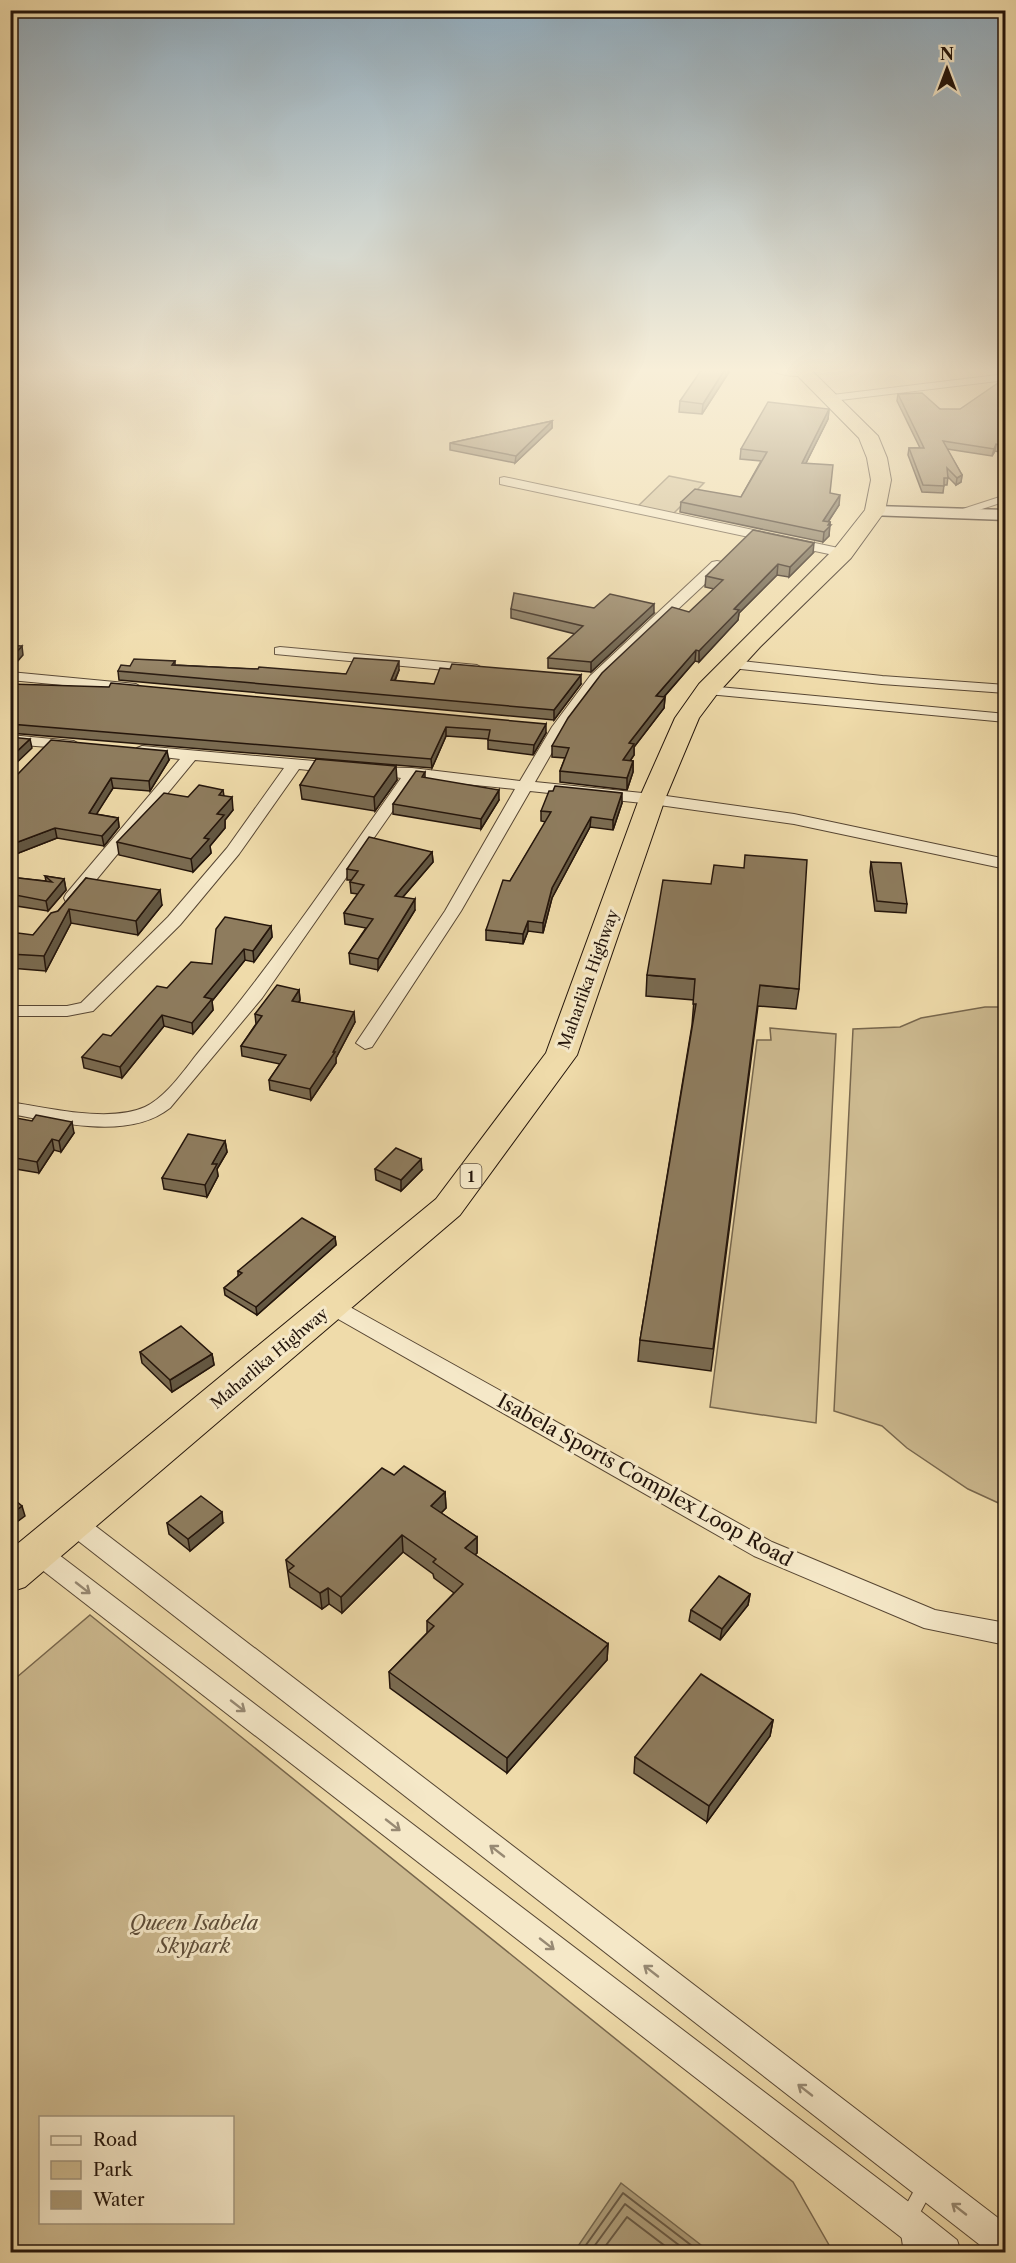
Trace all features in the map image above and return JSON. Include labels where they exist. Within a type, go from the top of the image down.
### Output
[{"type":"highway","name":"Maharlika Highway","points":[[10,1575],[448,1207],[561,1055],[652,799],[687,718],[732,664],[843,553],[875,511],[880,475]]},
{"type":"street","points":[[504,481],[843,553]]},
{"type":"street","points":[[875,511],[1005,515]]},
{"type":"street","points":[[365,1042],[453,911],[527,785],[554,727],[596,679],[717,565]]},
{"type":"street","points":[[280,651],[490,670]]},
{"type":"street","points":[[10,676],[148,689]]},
{"type":"street","points":[[572,677],[596,679]]},
{"type":"street","points":[[10,739],[85,746]]},
{"type":"street","points":[[34,758],[49,742]]},
{"type":"street","points":[[132,750],[412,773],[652,799],[794,819],[1005,864]]},
{"type":"street","points":[[61,911],[191,755]]},
{"type":"street","points":[[10,1011],[51,1012],[87,1007],[181,912],[233,851],[295,764]]},
{"type":"street","points":[[10,1108],[86,1119],[107,1119],[152,1111],[177,1089],[235,1019],[412,773]]},
{"type":"street","name":"Isabela Sports Complex Loop Road","points":[[332,1305],[763,1549],[933,1620],[1005,1634]]},
{"type":"street","points":[[72,1522],[1005,2245]]},
{"type":"street","points":[[37,1552],[907,2220],[945,2253]]},
{"type":"lane","points":[[957,514],[993,501],[1005,500]]},
{"type":"lane","points":[[732,664],[882,680],[1005,689]]},
{"type":"lane","points":[[708,690],[1005,718]]},
{"type":"lane","points":[[912,2253],[907,2220],[927,2185]]},
{"type":"green space","points":[[669,476],[704,483],[673,514],[637,507]]},
{"type":"green space","points":[[985,1007],[1006,1007],[1005,1506],[968,1489],[907,1448],[882,1426],[834,1411],[853,1029],[900,1027],[921,1018]]},
{"type":"green space","points":[[770,1028],[836,1034],[816,1423],[710,1407],[757,1040],[771,1040]]},
{"type":"green space","name":"Queen Isabela Skypark","points":[[90,1615],[793,2182],[833,2252],[11,2252],[10,1683]]},
{"type":"water","points":[[621,2183],[710,2252],[574,2252]]},
{"type":"building","points":[[754,475],[832,475],[830,493],[840,495],[823,521],[830,522],[828,525],[831,525],[824,532],[681,502],[695,489],[741,497]]},
{"type":"building","points":[[919,475],[948,475],[948,478],[944,478],[944,486],[923,485]]},
{"type":"building","points":[[753,530],[814,543],[790,567],[778,564],[734,609],[739,610],[699,651],[696,650],[656,696],[665,697],[629,743],[634,744],[623,760],[633,761],[627,778],[560,771],[569,748],[552,746],[568,718],[602,673],[672,607],[689,612],[723,580],[706,576]]},
{"type":"building","points":[[514,593],[594,608],[610,594],[654,604],[591,662],[548,658],[583,626],[511,609]]},
{"type":"building","points":[[10,645],[22,646],[10,659]]},
{"type":"building","points":[[354,658],[399,661],[391,680],[434,684],[440,668],[450,669],[452,664],[581,675],[554,710],[118,671],[121,665],[130,666],[134,659],[175,661],[172,665],[258,669],[259,667],[346,674]]},
{"type":"building","points":[[111,683],[546,724],[534,745],[488,740],[490,730],[446,727],[431,759],[10,724],[10,684],[109,687]]},
{"type":"building","points":[[10,737],[30,739],[10,758]]},
{"type":"building","points":[[51,740],[167,751],[149,781],[111,778],[89,813],[118,818],[102,836],[55,828],[10,845],[10,778],[15,777]]},
{"type":"building","points":[[316,759],[396,766],[374,797],[300,785]]},
{"type":"building","points":[[416,771],[425,772],[422,777],[499,790],[481,819],[393,804]]},
{"type":"building","points":[[199,785],[223,790],[219,795],[232,797],[217,814],[224,815],[204,838],[209,839],[191,859],[117,842],[164,793],[188,797]]},
{"type":"building","points":[[555,786],[622,793],[613,820],[591,817],[552,888],[543,923],[528,921],[523,934],[486,930],[503,880],[510,881],[551,812],[541,811],[549,791],[553,791]]},
{"type":"building","points":[[369,837],[432,852],[395,896],[415,899],[378,959],[349,953],[373,919],[344,913],[364,885],[350,882],[358,871],[347,869]]},
{"type":"building","points":[[745,855],[807,860],[799,989],[760,985],[713,1349],[640,1340],[696,1004],[693,1004],[695,979],[647,975],[663,880],[711,884],[714,865],[744,868]]},
{"type":"building","points":[[871,862],[901,863],[907,904],[877,901]]},
{"type":"building","points":[[45,876],[64,879],[46,901],[10,894],[10,877],[52,882]]},
{"type":"building","points":[[86,878],[160,890],[136,921],[69,909],[44,956],[10,954],[10,946],[18,933],[33,935],[51,913],[58,911]]},
{"type":"building","points":[[225,917],[271,926],[253,951],[244,949],[204,997],[212,999],[192,1023],[162,1015],[120,1067],[82,1057],[103,1034],[111,1036],[157,986],[167,988],[191,962],[212,964],[216,929]]},
{"type":"building","points":[[277,985],[299,990],[292,1001],[354,1012],[333,1052],[335,1052],[310,1089],[269,1080],[286,1055],[241,1046],[262,1016],[255,1014]]},
{"type":"building","points":[[36,1115],[72,1122],[59,1141],[52,1139],[37,1162],[10,1157],[11,1117],[32,1121]]},
{"type":"building","points":[[188,1134],[225,1141],[212,1164],[217,1164],[205,1185],[162,1178]]},
{"type":"building","points":[[396,1148],[421,1159],[401,1180],[375,1169]]},
{"type":"building","points":[[302,1218],[335,1237],[256,1307],[224,1288],[242,1273],[238,1271]]},
{"type":"building","points":[[181,1326],[212,1354],[170,1380],[140,1352]]},
{"type":"building","points":[[404,1466],[445,1492],[431,1506],[477,1537],[465,1548],[608,1644],[507,1758],[389,1672],[434,1626],[427,1621],[463,1584],[433,1562],[436,1559],[402,1535],[341,1597],[328,1588],[320,1593],[288,1571],[294,1566],[286,1560],[382,1468],[394,1475]]},
{"type":"building","points":[[10,1496],[22,1506],[10,1515]]},
{"type":"building","points":[[201,1496],[222,1512],[188,1539],[167,1523]]},
{"type":"building","points":[[719,1576],[750,1594],[722,1629],[691,1610]]},
{"type":"building","points":[[701,1674],[773,1720],[709,1806],[635,1757]]}]
